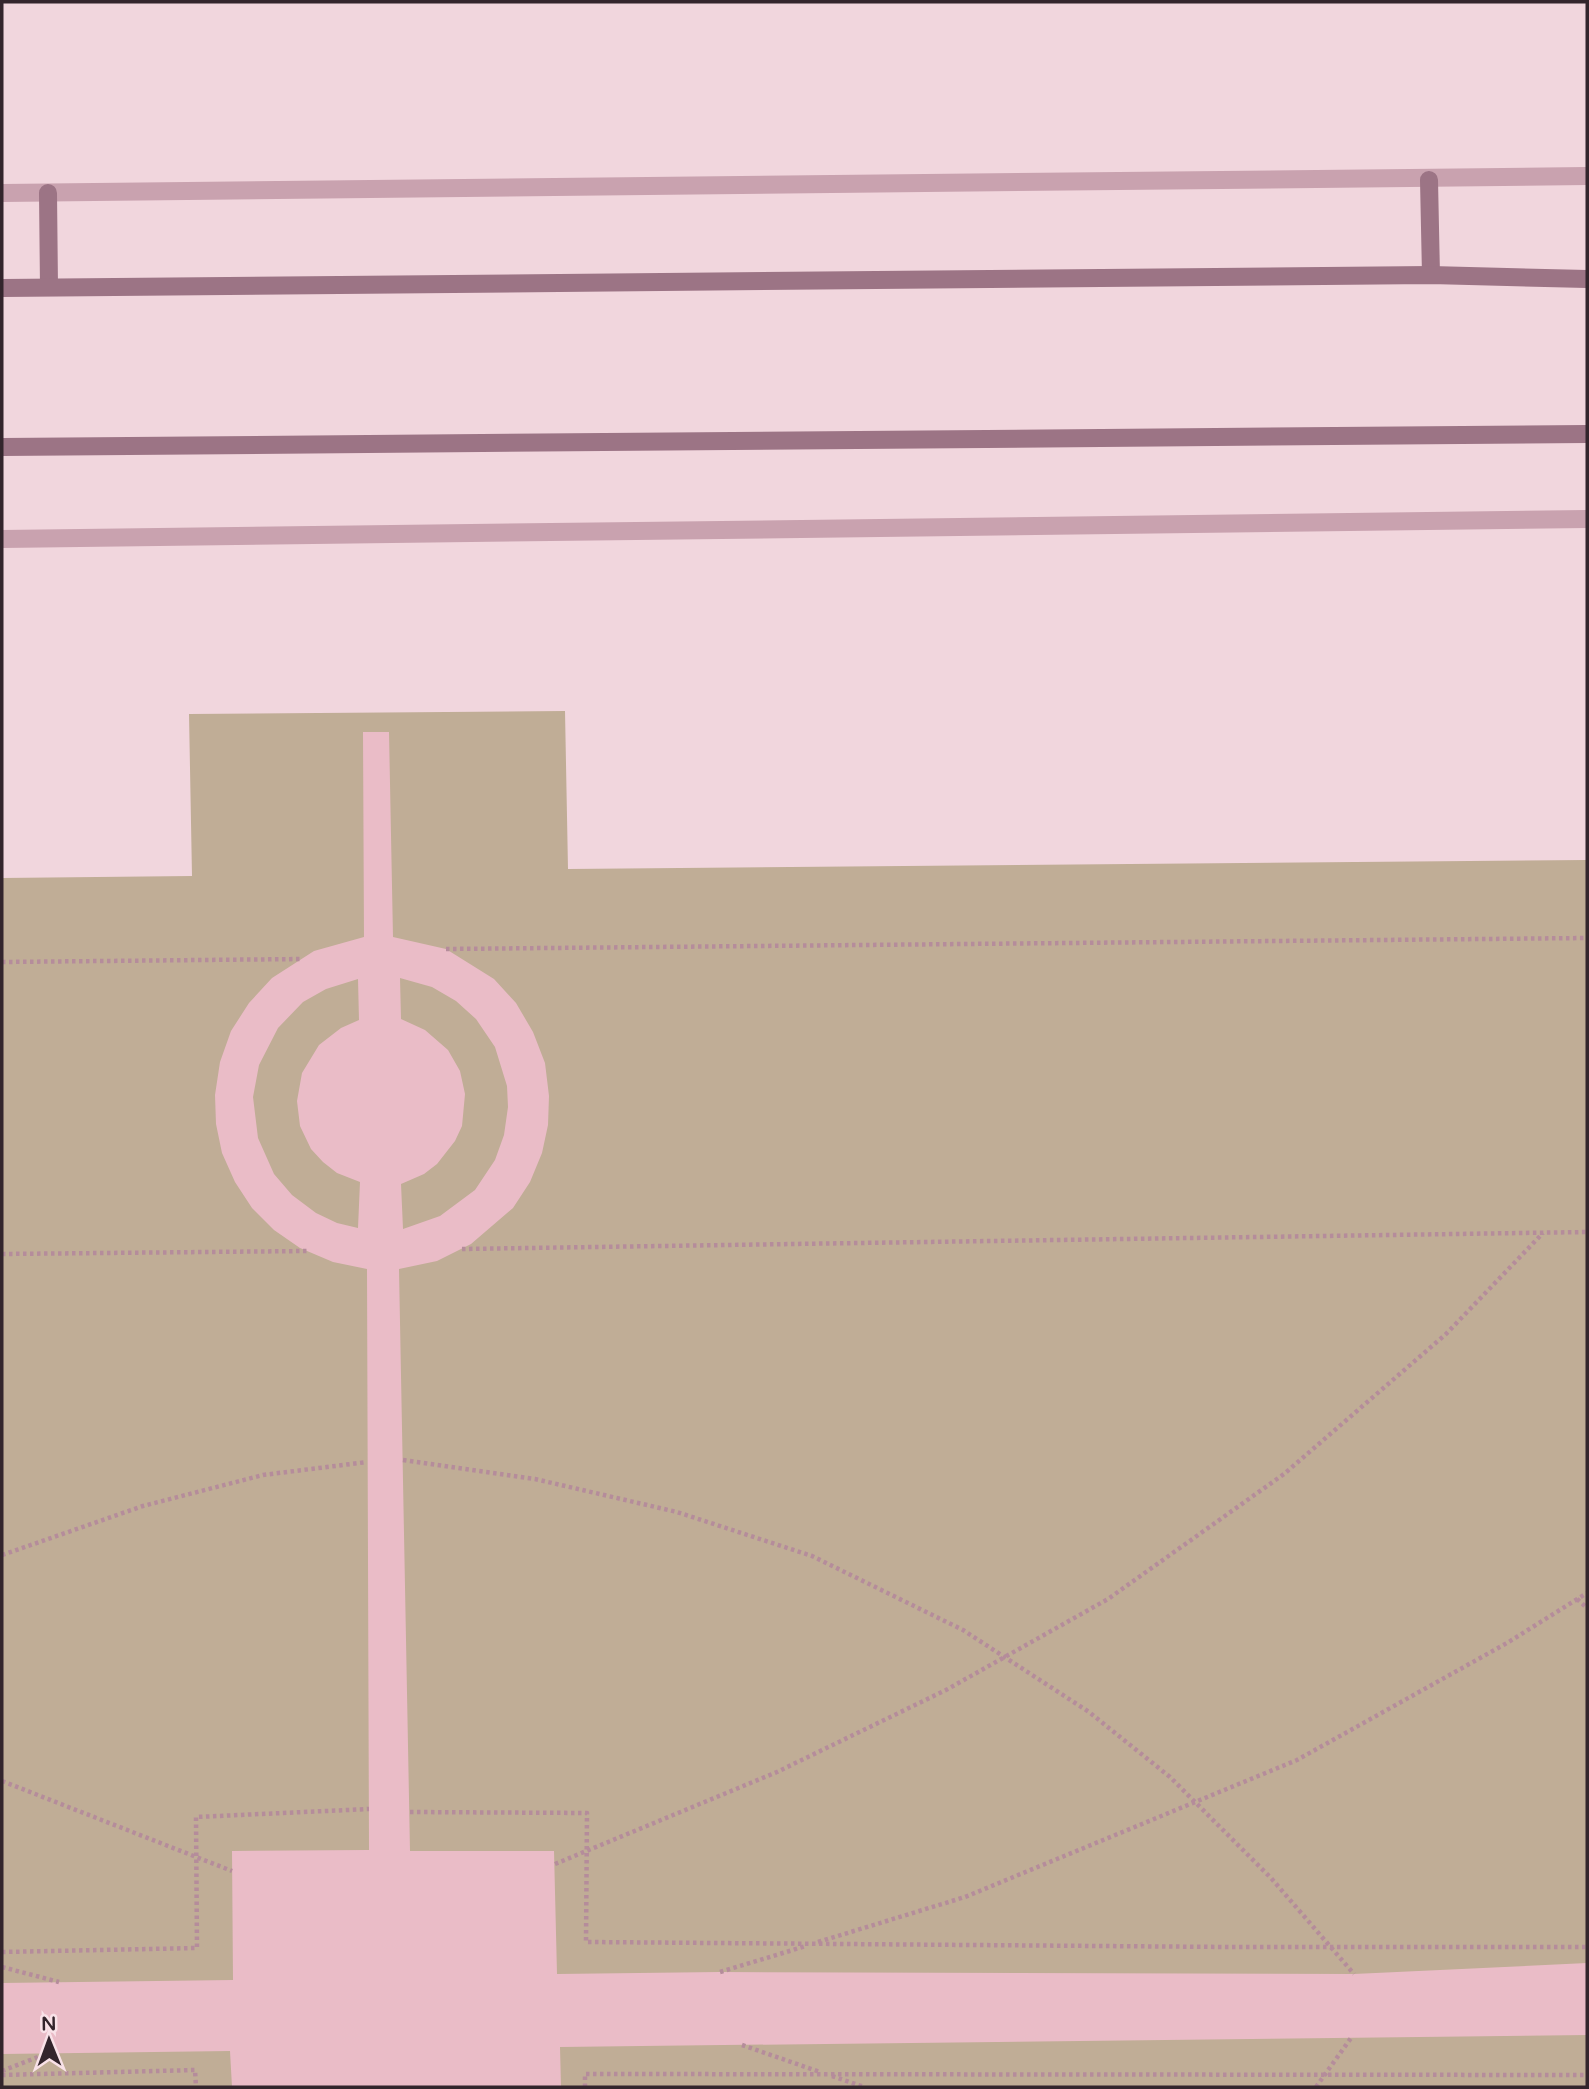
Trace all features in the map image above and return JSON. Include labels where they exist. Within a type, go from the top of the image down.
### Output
[{"type":"main road","points":[[1429,180],[1431,275]]},
{"type":"main road","points":[[48,193],[49,287]]},
{"type":"main road","points":[[2,288],[1431,275],[1587,279]]},
{"type":"main road","points":[[2,447],[1587,434]]},
{"type":"street","points":[[2,193],[1587,177]]},
{"type":"street","points":[[2,539],[1587,519]]},
{"type":"path","points":[[446,949],[1587,938]]},
{"type":"path","points":[[2,962],[302,959]]},
{"type":"path","points":[[462,1249],[1587,1232]]},
{"type":"path","points":[[555,1864],[777,1772],[946,1690],[1108,1599],[1284,1474],[1446,1334],[1543,1233]]},
{"type":"path","points":[[2,1254],[307,1251]]},
{"type":"path","points":[[403,1460],[535,1479],[677,1512],[812,1556],[963,1630],[1089,1712],[1170,1777],[1271,1878],[1354,1974]]},
{"type":"path","points":[[2,1555],[143,1506],[263,1475],[367,1462]]},
{"type":"path","points":[[720,1972],[965,1897],[1297,1760],[1507,1643],[1587,1593]]},
{"type":"path","points":[[1577,1599],[1587,1608]]},
{"type":"path","points":[[2,1781],[232,1871]]},
{"type":"path","points":[[2,1952],[197,1948],[196,1817],[369,1809]]},
{"type":"path","points":[[410,1812],[587,1813],[586,1942],[1587,1947]]},
{"type":"path","points":[[2,1967],[59,1982]]},
{"type":"path","points":[[1315,2087],[1352,2038]]},
{"type":"path","points":[[742,2045],[864,2087]]},
{"type":"path","points":[[2,2073],[48,2053]]},
{"type":"path","points":[[2,2073],[195,2070],[195,2087]]},
{"type":"path","points":[[585,2087],[585,2074],[1587,2075]]},
{"type":"shaded area","points":[[565,711],[568,869],[1587,860],[1587,2087],[2,2087],[2,878],[192,876],[189,714]]},
{"type":"shaded area","points":[[363,732],[389,732],[393,937],[446,949],[494,979],[516,1003],[533,1032],[545,1063],[549,1096],[548,1125],[542,1153],[530,1182],[513,1208],[471,1244],[437,1261],[399,1269],[410,1851],[554,1851],[557,1974],[1354,1974],[1587,1963],[1587,2035],[560,2047],[561,2087],[232,2087],[230,2051],[2,2054],[2,1983],[233,1980],[232,1851],[369,1850],[367,1269],[333,1262],[300,1248],[274,1230],[252,1208],[235,1182],[222,1153],[216,1124],[215,1095],[220,1062],[231,1031],[249,1003],[272,978],[314,951],[364,937]],"holes":[[[400,978],[432,987],[456,1001],[476,1019],[495,1047],[507,1086],[508,1107],[504,1135],[495,1160],[475,1190],[440,1216],[403,1229],[401,1184],[424,1174],[437,1164],[455,1141],[462,1126],[465,1094],[460,1071],[448,1050],[425,1030],[401,1019]],[[358,979],[359,1020],[341,1028],[319,1045],[302,1073],[297,1101],[300,1126],[311,1149],[337,1173],[360,1182],[358,1228],[337,1223],[316,1213],[292,1195],[274,1174],[258,1138],[253,1097],[259,1065],[278,1028],[303,1002],[326,989]]]}]
